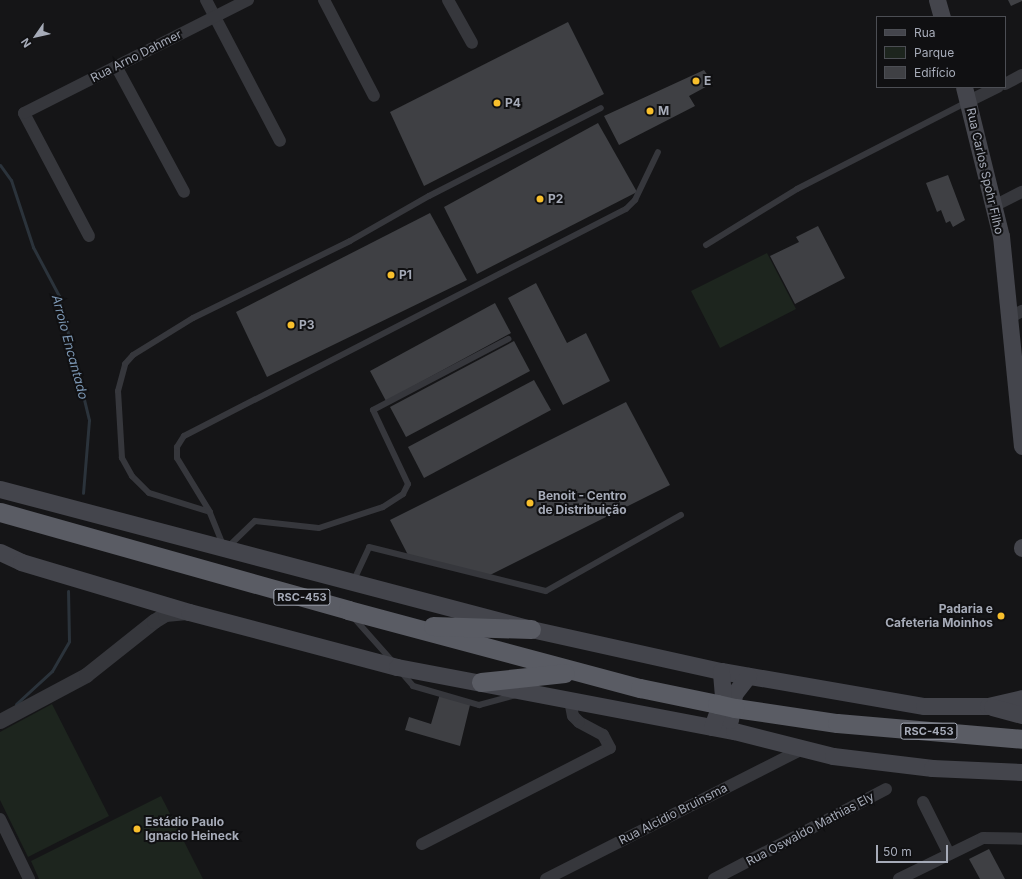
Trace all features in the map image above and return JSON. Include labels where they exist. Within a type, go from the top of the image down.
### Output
[{"type":"highway","name":"RSC-453","points":[[0,512],[407,626],[577,671],[726,706],[837,723],[1022,738]]},
{"type":"highway","name":"RSC-453","points":[[407,626],[531,629]]},
{"type":"highway","points":[[481,682],[577,671]]},
{"type":"main road","points":[[936,0],[942,16]]},
{"type":"main road","name":"Rua Carlos Spohr Filho","points":[[966,94],[996,204],[1016,314],[1022,446]]},
{"type":"main road","points":[[0,489],[226,550],[531,629],[721,671],[924,706],[988,706],[1022,698]]},
{"type":"main road","points":[[0,552],[20,562]]},
{"type":"main road","points":[[0,557],[189,612],[397,667],[734,731],[800,750],[911,766],[1022,772]]},
{"type":"main road","points":[[712,727],[723,696],[721,671]]},
{"type":"main road","points":[[734,731],[730,720],[732,701],[740,683],[748,676]]},
{"type":"main road","points":[[988,706],[1022,714]]},
{"type":"street","points":[[206,0],[280,141]]},
{"type":"street","name":"Rua Arno Dahmer","points":[[89,236],[24,113],[248,0]]},
{"type":"street","points":[[324,0],[374,96]]},
{"type":"street","points":[[448,0],[472,43]]},
{"type":"street","points":[[116,66],[184,192]]},
{"type":"street","points":[[1006,83],[1022,75]]},
{"type":"street","points":[[966,94],[993,88]]},
{"type":"street","points":[[996,204],[1022,192]]},
{"type":"street","points":[[0,721],[86,675],[165,614],[189,612]]},
{"type":"street","points":[[422,844],[610,748],[603,735],[579,722],[574,716],[570,700]]},
{"type":"street","name":"Rua Alcidio Bruinsma","points":[[546,879],[800,750]]},
{"type":"street","name":"Rua Oswaldo Mathias Ely","points":[[714,879],[886,789]]},
{"type":"street","points":[[923,802],[949,854]]},
{"type":"street","points":[[0,819],[29,879]]},
{"type":"street","points":[[899,879],[983,838],[1022,839]]},
{"type":"lane","points":[[706,245],[797,189],[966,94]]},
{"type":"lane","points":[[210,512],[148,493],[132,476],[122,458],[118,390],[125,364],[133,355],[193,318],[350,241],[429,196],[601,108]]},
{"type":"lane","points":[[508,339],[373,410],[408,484],[403,494],[383,507],[319,528],[255,521],[226,550],[210,512],[177,458],[177,447],[184,436],[626,209],[635,200],[658,152]]},
{"type":"lane","points":[[353,583],[369,547],[546,591],[681,515]]},
{"type":"lane","points":[[348,610],[413,686],[484,706],[528,691]]},
{"type":"green space","points":[[767,253],[796,309],[720,348],[691,291]]},
{"type":"green space","points":[[52,704],[109,816],[28,857],[0,800],[0,732]]},
{"type":"green space","name":"Estádio Paulo Ignacio Heineck","points":[[161,796],[203,879],[39,879],[31,861]]},
{"type":"building","points":[[1008,0],[1022,0],[1022,1],[1011,6]]},
{"type":"building","name":"P4","points":[[568,22],[604,94],[424,186],[390,112]]},
{"type":"building","name":"M","points":[[704,70],[713,83],[689,96],[695,106],[619,145],[604,116]]},
{"type":"building","name":"P2","points":[[598,123],[637,192],[477,274],[444,207]]},
{"type":"building","points":[[948,175],[965,220],[953,227],[950,221],[946,223],[941,210],[937,212],[926,183]]},
{"type":"building","points":[[430,213],[467,280],[267,377],[236,312]]},
{"type":"building","points":[[818,226],[845,278],[795,304],[770,256],[799,242],[796,237]]},
{"type":"building","points":[[536,283],[567,343],[586,333],[610,381],[563,405],[508,298]]},
{"type":"building","points":[[495,303],[511,333],[386,401],[370,371]]},
{"type":"building","points":[[514,341],[530,371],[406,437],[390,407]]},
{"type":"building","points":[[534,380],[551,410],[424,478],[408,447]]},
{"type":"building","name":"Benoit - Centro de Distribuição","points":[[626,402],[670,485],[490,575],[408,555],[390,520]]},
{"type":"building","points":[[440,694],[470,705],[460,746],[405,730],[409,717],[431,724]]},
{"type":"building","points":[[989,849],[1005,879],[980,879],[969,859]]},
{"type":"waterway","name":"Arroio Encantado","points":[[0,165],[11,180],[33,247],[59,296],[89,420],[83,493]]},
{"type":"waterway","points":[[16,704],[52,671],[69,641],[68,591]]},
{"type":"place","name":"E","points":[[696,81]]},
{"type":"place","name":"P4","points":[[497,103]]},
{"type":"place","name":"M","points":[[650,111]]},
{"type":"place","name":"P2","points":[[540,199]]},
{"type":"place","name":"P1","points":[[391,275]]},
{"type":"place","name":"P3","points":[[291,325]]},
{"type":"place","name":"Benoit - Centro de Distribuição","points":[[530,503]]},
{"type":"place","name":"Padaria e Cafeteria Moinhos","points":[[1001,616]]},
{"type":"place","name":"Estádio Paulo Ignacio Heineck","points":[[137,829]]}]
